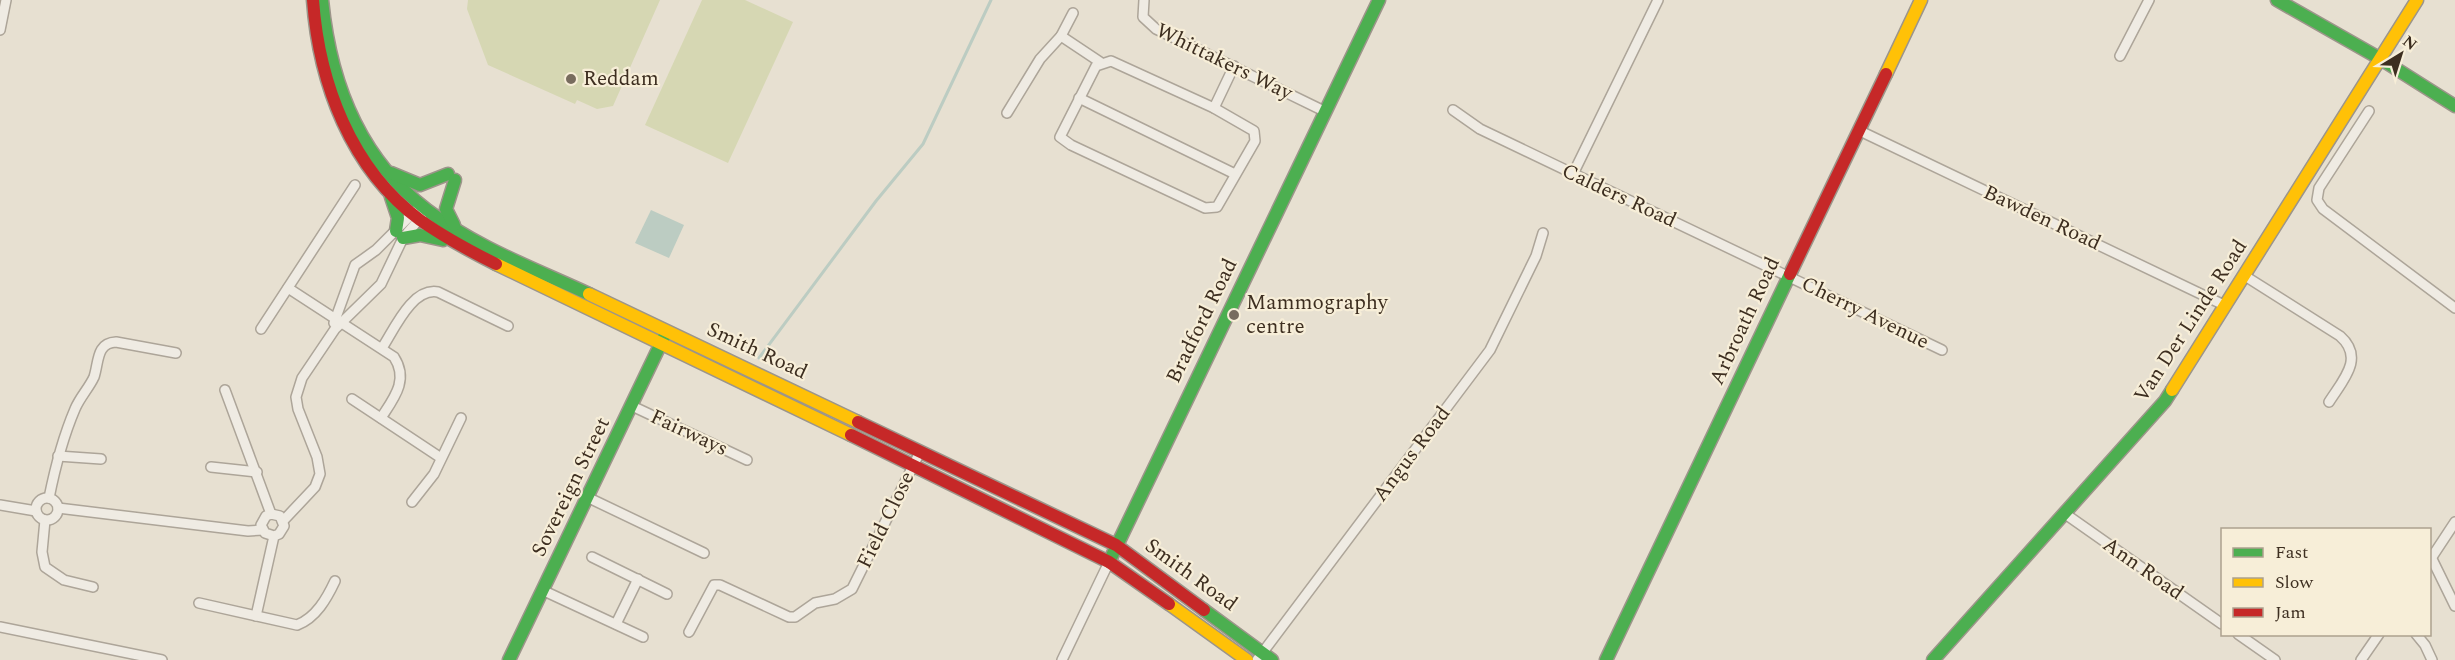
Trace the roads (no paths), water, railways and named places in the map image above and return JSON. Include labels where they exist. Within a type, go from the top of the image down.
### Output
[{"type":"main road","name":"Smith Road","points":[[313,0],[315,29],[361,158],[390,194],[420,212],[459,230],[913,466],[1109,562],[1247,660]]},
{"type":"main road","name":"Smith Road","points":[[322,0],[341,106],[384,170],[420,212],[459,245],[920,452],[1116,545],[1264,658]]},
{"type":"main road","name":"Arbroath Road","points":[[1606,660],[1921,0]]},
{"type":"main road","points":[[2277,0],[2379,58],[2455,106]]},
{"type":"main road","name":"Van Der Linde Road","points":[[1933,660],[2165,401],[2417,0]]},
{"type":"main road","name":"Bradford Road","points":[[1109,562],[1376,1]]},
{"type":"main road","points":[[384,170],[420,185],[451,177],[444,207],[449,220],[459,230]]},
{"type":"main road","points":[[390,194],[397,213],[400,234],[420,235],[459,245]]},
{"type":"main road","name":"Sovereign Street","points":[[509,660],[589,498],[664,336]]},
{"type":"street","points":[[0,30],[6,0]]},
{"type":"street","name":"Whittakers Way","points":[[1144,0],[1142,14],[1147,24],[1324,111]]},
{"type":"street","points":[[1573,174],[1658,0]]},
{"type":"street","points":[[2120,56],[2150,0]]},
{"type":"street","points":[[1007,113],[1040,59],[1061,36],[1073,13]]},
{"type":"street","points":[[1061,36],[1100,62],[1111,61],[1214,108],[1251,128],[1256,136],[1252,148],[1217,207],[1209,209],[1071,145],[1060,137],[1078,98],[1100,62]]},
{"type":"street","points":[[1214,108],[1234,66]]},
{"type":"street","points":[[1078,98],[1235,174]]},
{"type":"street","name":"Calders Road","points":[[1453,110],[1480,129],[1788,276]]},
{"type":"street","points":[[2369,111],[2319,188],[2317,200],[2323,209],[2455,308]]},
{"type":"street","name":"Bawden Road","points":[[1858,130],[2226,306]]},
{"type":"street","points":[[261,328],[355,185]]},
{"type":"street","points":[[334,318],[355,266],[400,234],[420,212]]},
{"type":"street","name":"Angus Road","points":[[1264,658],[1490,350],[1536,256],[1543,233]]},
{"type":"street","points":[[256,616],[274,536],[282,531],[283,521],[297,508],[319,480],[321,468],[296,397],[302,378],[339,326],[377,289],[392,262],[400,234]]},
{"type":"street","points":[[376,250],[392,262]]},
{"type":"street","name":"Cherry Avenue","points":[[1788,276],[1942,350]]},
{"type":"street","points":[[2245,276],[2340,336],[2350,346],[2352,365],[2329,402]]},
{"type":"street","points":[[288,288],[334,318],[339,326],[382,348],[394,357],[401,374],[396,394],[381,418]]},
{"type":"street","points":[[382,348],[416,298],[426,291],[438,292],[508,326]]},
{"type":"street","points":[[49,498],[58,456],[75,408],[92,380],[100,351],[106,344],[116,342],[176,354]]},
{"type":"street","points":[[225,390],[271,514]]},
{"type":"street","points":[[352,399],[441,458]]},
{"type":"street","name":"Fairways","points":[[632,406],[747,460]]},
{"type":"street","points":[[412,502],[430,481],[461,418]]},
{"type":"street","name":"Field Close","points":[[689,632],[714,585],[720,585],[789,617],[795,617],[814,603],[835,599],[852,589],[920,452]]},
{"type":"street","points":[[58,456],[101,459]]},
{"type":"street","points":[[211,467],[257,472]]},
{"type":"street","points":[[45,520],[55,517],[58,508],[56,502],[49,498]]},
{"type":"street","points":[[36,511],[38,503],[49,498]]},
{"type":"street","points":[[589,498],[704,553]]},
{"type":"street","points":[[0,505],[36,511],[45,520]]},
{"type":"street","points":[[58,508],[248,531],[262,530],[274,536]]},
{"type":"street","name":"Ann Road","points":[[2064,513],[2221,623]]},
{"type":"street","points":[[262,530],[263,519],[271,514],[276,514],[283,521]]},
{"type":"street","points":[[45,520],[42,552],[45,567],[64,580],[93,587]]},
{"type":"street","points":[[2431,558],[2455,522]]},
{"type":"street","points":[[592,557],[667,594]]},
{"type":"street","points":[[2431,561],[2455,606]]},
{"type":"street","name":"Bradford Road","points":[[1062,660],[1109,562]]},
{"type":"street","points":[[616,624],[638,579]]},
{"type":"street","points":[[198,603],[290,624],[302,623],[327,598],[335,581]]},
{"type":"street","points":[[542,590],[643,637]]},
{"type":"street","points":[[0,627],[162,660]]},
{"type":"street","points":[[2241,636],[2275,660]]},
{"type":"street","points":[[2361,660],[2378,636]]},
{"type":"street","points":[[2418,636],[2432,660]]},
{"type":"waterway","points":[[759,358],[876,201],[923,144],[991,0]]},
{"type":"place","name":"Reddam","points":[[571,79]]},
{"type":"place","name":"Mammography centre","points":[[1234,315]]}]
